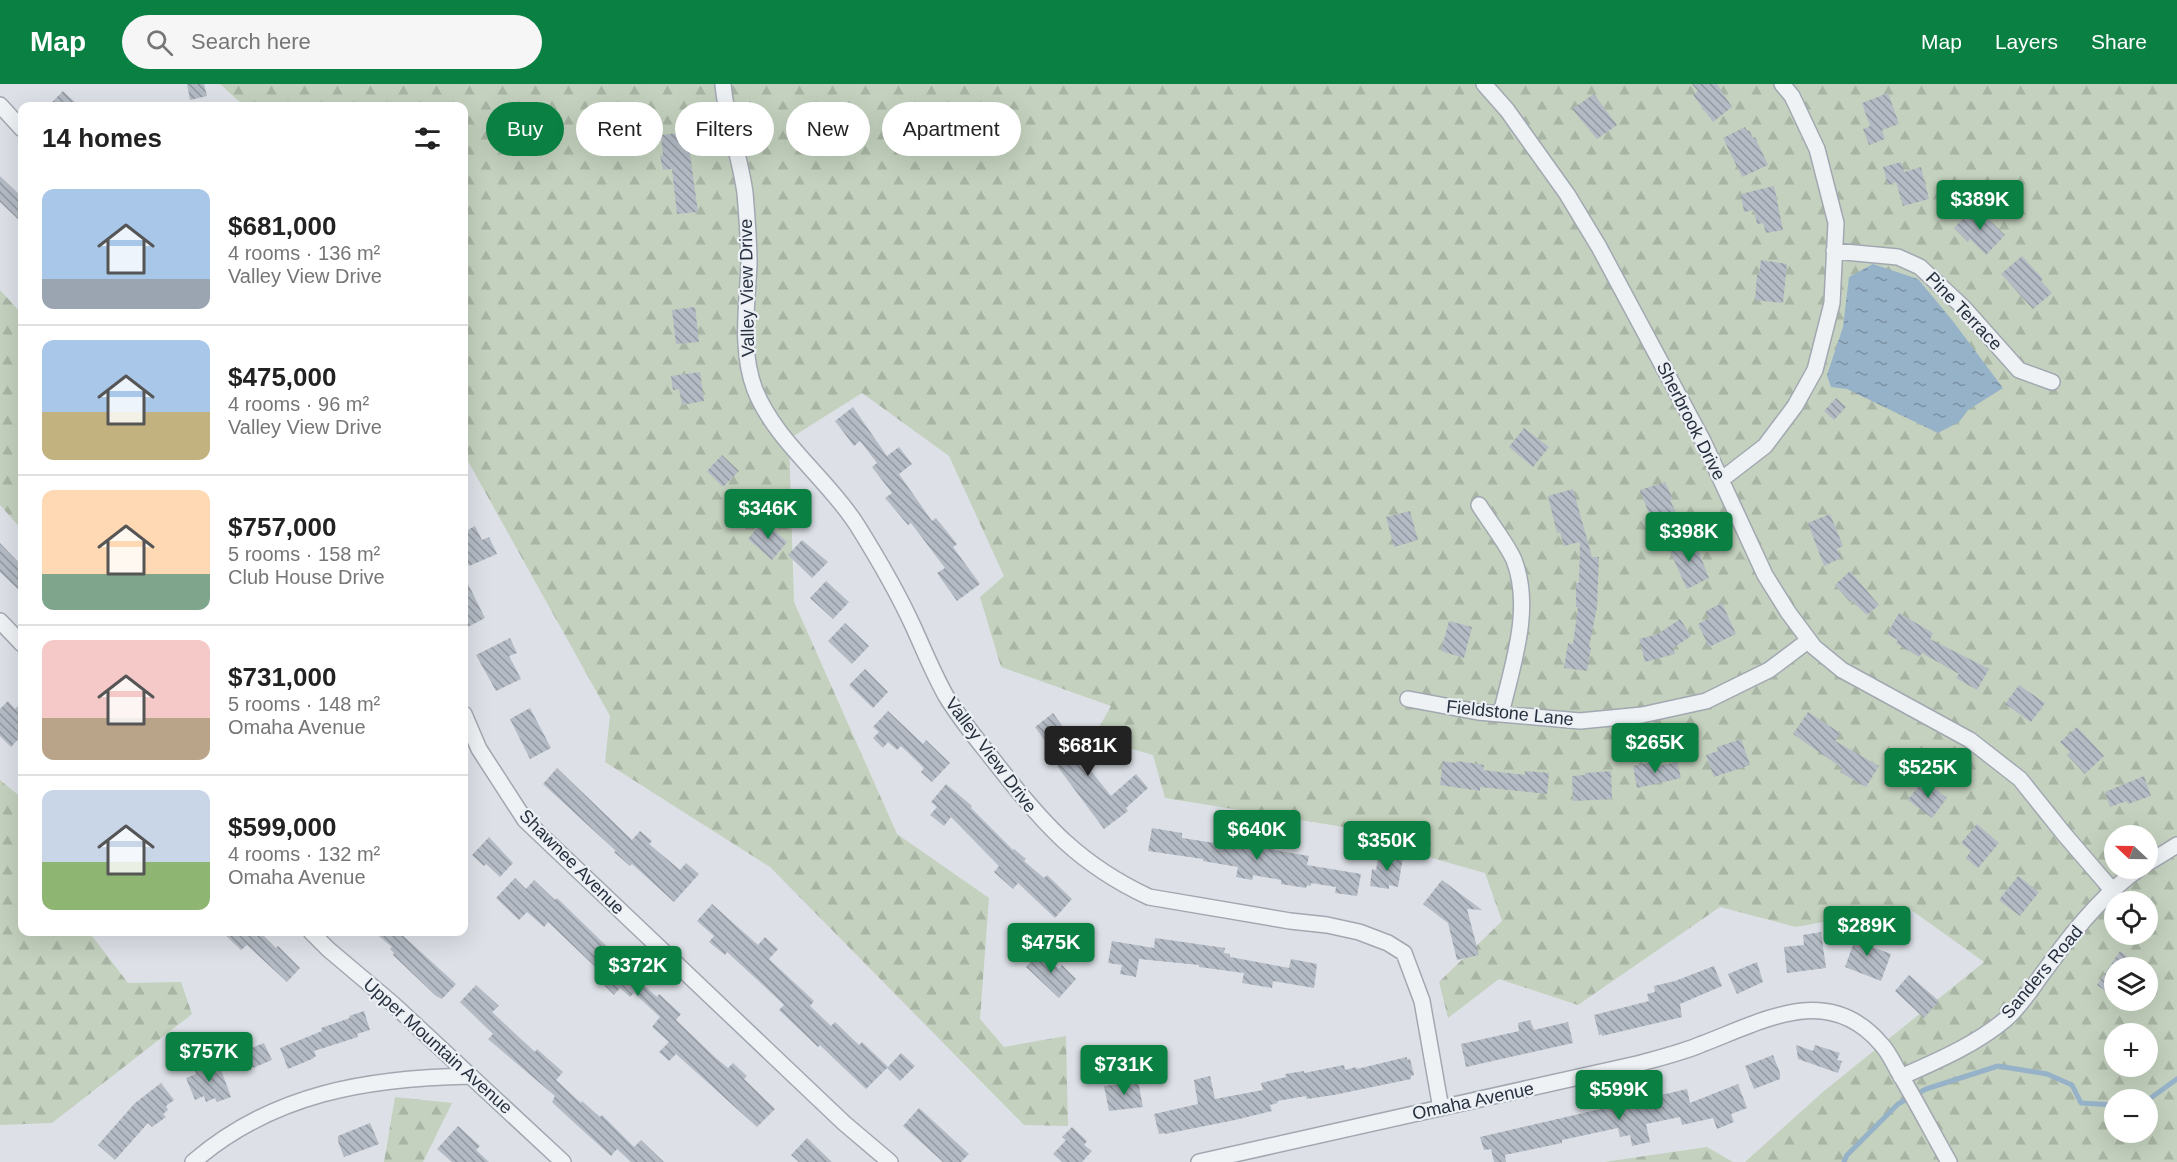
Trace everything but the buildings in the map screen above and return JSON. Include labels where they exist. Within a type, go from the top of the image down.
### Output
[{"type":"street","name":"Valley View Drive","points":[[723,84],[729,126],[744,190],[749,261],[746,337],[749,366],[756,390],[770,418],[856,523],[894,589],[929,664],[969,730],[1037,815],[1059,837],[1081,857],[1130,888],[1149,897],[1359,932],[1388,943],[1404,953],[1422,1001],[1440,1103],[1443,1107]]},
{"type":"street","name":"Sherbrook Drive","points":[[1484,84],[1507,110],[1567,194],[1599,247],[1659,356],[1765,575],[1809,640],[1842,670],[1970,740],[2020,779],[2113,891]]},
{"type":"street","points":[[1721,480],[1765,446],[1795,406],[1815,370],[1832,303],[1836,223],[1817,149],[1792,96],[1782,84]]},
{"type":"street","points":[[0,105],[18,125]]},
{"type":"street","name":"Pine Terrace","points":[[1834,251],[1898,257],[1920,267],[1964,307],[2019,370],[2052,382]]},
{"type":"street","points":[[1479,505],[1514,560],[1522,601],[1517,640],[1501,714]]},
{"type":"street","points":[[0,621],[18,641]]},
{"type":"street","name":"Fieldstone Lane","points":[[1408,699],[1478,712],[1580,721],[1642,715],[1706,701],[1769,670],[1809,640]]},
{"type":"street","name":"Shawnee Avenue","points":[[468,723],[479,749],[525,820],[844,1123],[890,1162]]},
{"type":"street","points":[[2158,857],[2177,845]]},
{"type":"street","name":"Sanders Road","points":[[2113,891],[2127,879]]},
{"type":"street","name":"Sanders Road","points":[[1904,1081],[1956,1052],[2005,1019],[2022,1001],[2065,943],[2104,901]]},
{"type":"street","name":"Upper Mountain Avenue","points":[[315,936],[563,1162]]},
{"type":"street","name":"Omaha Avenue","points":[[1199,1162],[1351,1130],[1637,1064],[1693,1048],[1760,1022],[1796,1011],[1829,1010],[1857,1022],[1882,1044],[1949,1162]]},
{"type":"street","points":[[193,1162],[220,1139],[260,1118],[300,1101],[337,1089],[374,1082],[470,1076]]},
{"type":"green space","points":[[220,84],[2177,84],[2177,1162],[1745,1162],[1824,1091],[1984,962],[1907,907],[1796,927],[1720,907],[1578,1005],[1499,979],[1448,1018],[1439,982],[1502,921],[1485,873],[1428,857],[1356,829],[1165,798],[1153,755],[1093,738],[1111,706],[1001,667],[980,597],[1004,576],[949,456],[862,393],[789,439],[794,602],[897,834],[989,898],[980,1019],[1004,1047],[1066,1036],[1068,1126],[1024,1125],[770,867],[605,762],[610,716],[468,461],[468,102],[240,102]]},
{"type":"green space","points":[[0,290],[18,310],[18,525],[0,505]]},
{"type":"green space","points":[[0,780],[18,795],[18,936],[92,936],[128,983],[181,982],[192,1014],[52,1123],[0,1125]]},
{"type":"green space","points":[[395,1097],[452,1103],[423,1162],[384,1162]]},
{"type":"green space","points":[[1707,1147],[1733,1162],[1604,1162]]},
{"type":"water","points":[[1873,264],[1918,279],[2003,388],[1968,410],[1959,422],[1938,433],[1847,389],[1831,387],[1827,375],[1843,327],[1849,277]]},
{"type":"waterway","points":[[1844,1162],[1847,1155],[1898,1104],[1926,1089],[1998,1066],[2047,1074],[2072,1085],[2081,1103],[2104,1104]]},
{"type":"waterway","points":[[2158,1093],[2177,1079]]}]
